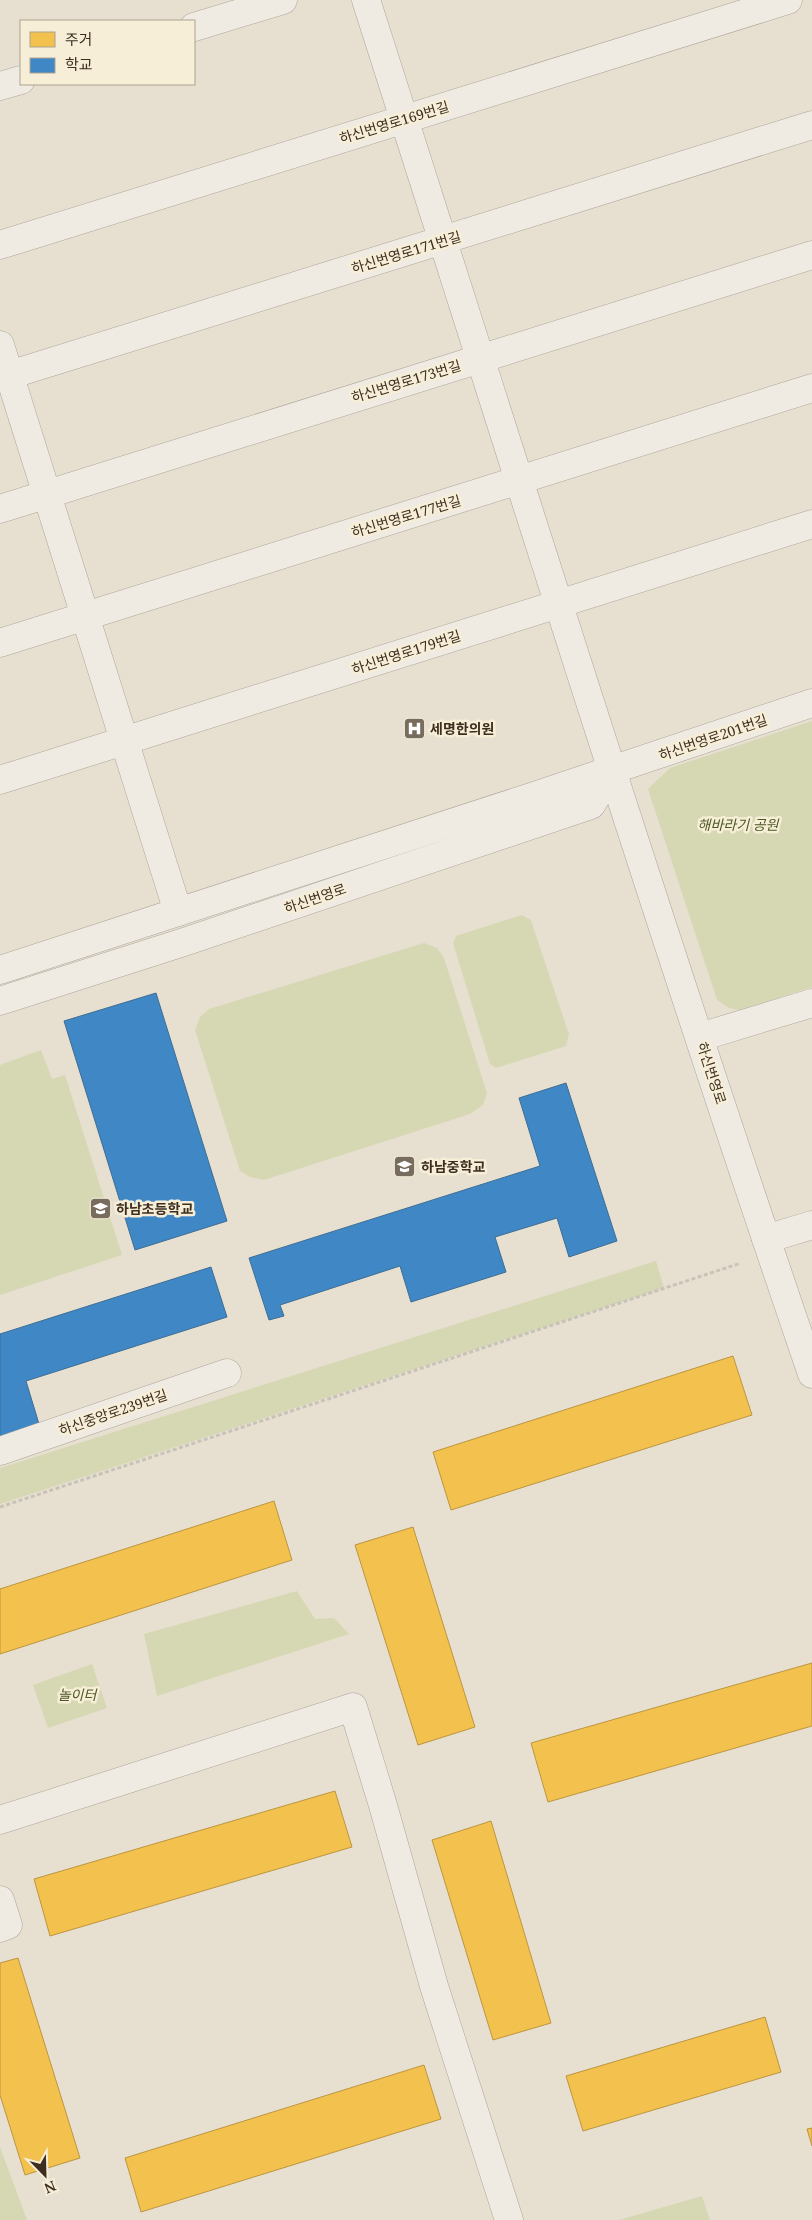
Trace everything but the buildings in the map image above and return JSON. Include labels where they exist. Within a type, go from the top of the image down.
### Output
[{"type":"street","points":[[195,27],[282,0]]},
{"type":"street","points":[[366,0],[613,770]]},
{"type":"street","name":"하신번영로169번길","points":[[0,245],[788,0]]},
{"type":"street","points":[[0,86],[20,80]]},
{"type":"street","name":"하신번영로171번길","points":[[5,376],[812,125]]},
{"type":"street","name":"하신번영로173번길","points":[[0,509],[812,255]]},
{"type":"street","points":[[0,345],[5,376],[47,493],[178,912]]},
{"type":"street","name":"하신번영로177번길","points":[[0,643],[812,388]]},
{"type":"street","name":"하신번영로179번길","points":[[0,780],[812,524]]},
{"type":"street","name":"하신번영로201번길","points":[[613,770],[812,704]]},
{"type":"street","name":"하신번영로","points":[[0,970],[613,770]]},
{"type":"street","name":"하신번영로","points":[[0,1001],[184,942],[591,805],[613,770]]},
{"type":"street","name":"하신번영로","points":[[613,770],[812,1374]]},
{"type":"street","points":[[700,1037],[812,1003]]},
{"type":"street","points":[[766,1239],[812,1225]]},
{"type":"street","name":"하신중앙로239번길","points":[[0,1451],[226,1373]]},
{"type":"street","points":[[0,1820],[353,1707],[434,1986],[509,2220]]},
{"type":"street","points":[[0,1900],[8,1926],[0,1928]]},
{"type":"path","points":[[0,1506],[744,1262]]},
{"type":"green space","name":"해바라기 공원","points":[[812,721],[812,987],[740,1010],[729,1008],[717,1000],[648,789],[670,768]]},
{"type":"green space","points":[[522,915],[531,920],[569,1034],[566,1046],[496,1068],[490,1064],[453,943],[456,936]]},
{"type":"green space","points":[[424,943],[437,948],[444,958],[487,1093],[483,1105],[470,1114],[264,1180],[250,1177],[240,1171],[195,1030],[200,1017],[209,1009]]},
{"type":"green space","points":[[41,1050],[52,1079],[65,1075],[122,1255],[0,1295],[0,1065]]},
{"type":"green space","points":[[656,1261],[664,1288],[0,1504],[0,1468]]},
{"type":"green space","points":[[297,1591],[315,1619],[334,1618],[349,1634],[157,1696],[144,1634]]},
{"type":"green space","name":"놀이터","points":[[92,1664],[107,1708],[48,1728],[33,1685]]},
{"type":"green space","points":[[0,2147],[27,2220],[0,2220]]},
{"type":"green space","points":[[702,2196],[710,2220],[619,2220]]},
{"type":"place","name":"세명한의원","points":[[414,728]]},
{"type":"place","name":"하남중학교","points":[[405,1166]]},
{"type":"place","name":"하남초등학교","points":[[100,1208]]}]
